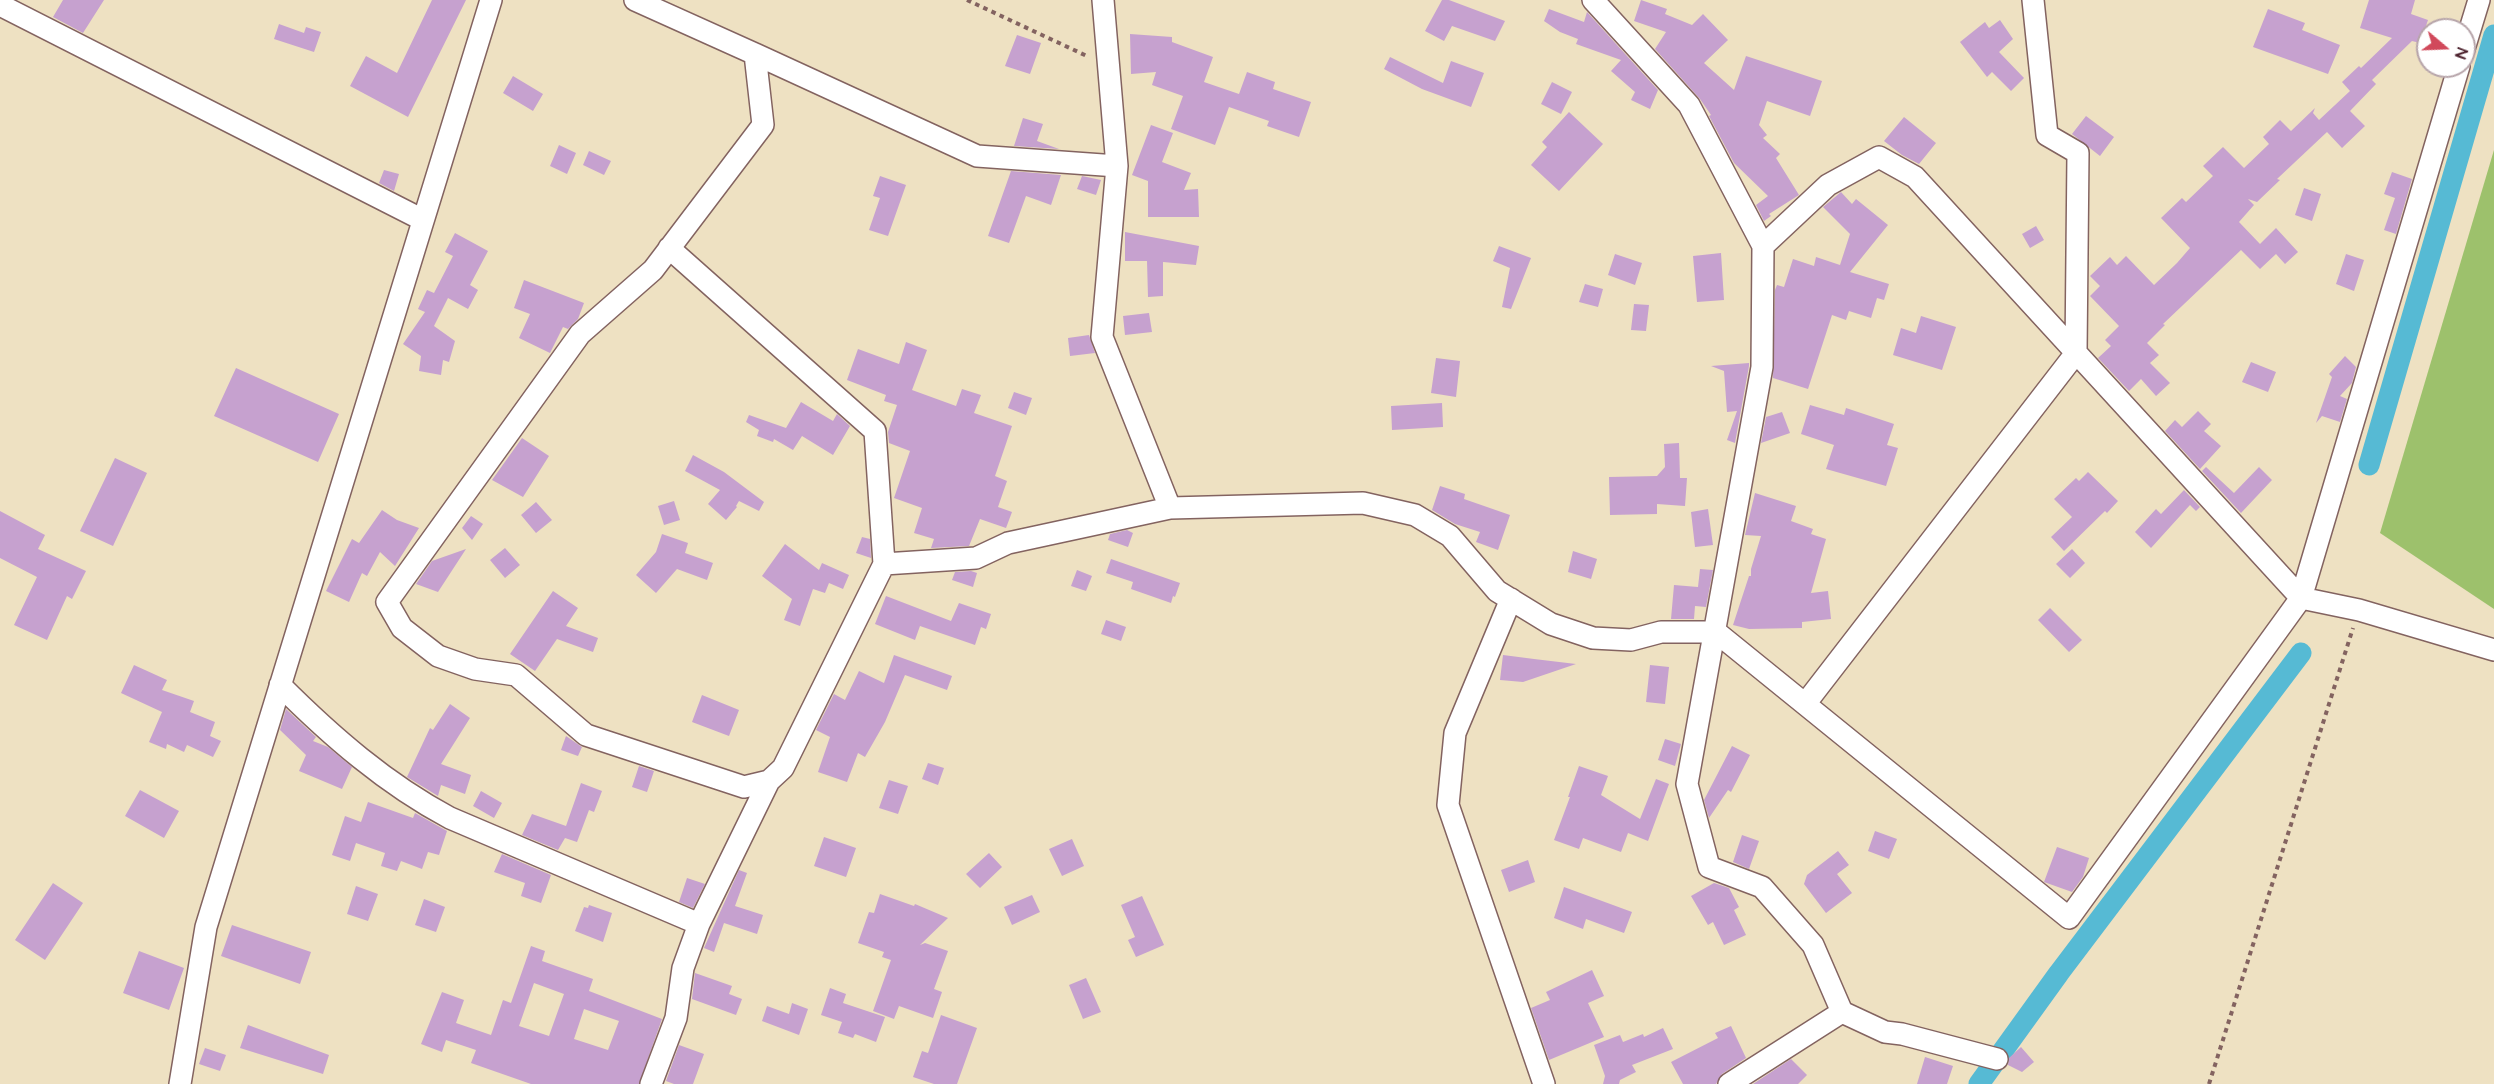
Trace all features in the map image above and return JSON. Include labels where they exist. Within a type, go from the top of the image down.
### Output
[{"type":"street","points":[[180,1084],[206,927],[491,0]]},
{"type":"street","points":[[635,0],[977,156],[1117,166]]},
{"type":"street","points":[[1103,0],[1117,166],[1101,337],[1170,508]]},
{"type":"street","points":[[1593,0],[1689,105],[1763,246],[1761,367],[1716,632],[1687,784],[1710,867],[1762,887],[1814,945],[1842,1012],[1885,1032],[1902,1034],[1997,1059]]},
{"type":"street","points":[[1805,704],[2076,353],[2078,153],[2047,135],[2033,0]]},
{"type":"street","points":[[2473,18],[2479,0]]},
{"type":"street","points":[[0,4],[423,220]]},
{"type":"street","points":[[755,54],[763,125],[653,270],[580,334],[387,602],[402,628],[438,656],[475,669],[516,675],[586,735],[744,787],[769,781]]},
{"type":"street","points":[[884,564],[976,558],[1008,543],[1170,508],[1363,503],[1415,515],[1450,537],[1497,591],[1551,624],[1593,638],[1631,640],[1661,632],[1716,632],[2069,918],[2301,597],[2455,78]]},
{"type":"street","points":[[1763,246],[1828,185],[1879,157],[1915,177],[2301,597],[2359,610],[2494,650]]},
{"type":"street","points":[[651,1084],[676,1018],[683,968],[699,924],[769,781],[783,768],[884,564],[875,431],[669,248]]},
{"type":"street","points":[[1511,599],[1455,733],[1448,805],[1544,1084]]},
{"type":"street","points":[[280,685],[339,743],[428,807],[699,924]]},
{"type":"street","points":[[1729,1084],[1842,1012]]},
{"type":"path","points":[[967,0],[1108,66]]},
{"type":"path","points":[[2210,1084],[2359,610]]},
{"type":"green space","points":[[2494,150],[2494,609],[2380,533]]},
{"type":"building","points":[[63,0],[104,0],[83,33],[53,17]]},
{"type":"building","points":[[432,0],[466,0],[408,117],[350,86],[366,56],[397,73]]},
{"type":"building","points":[[1442,0],[1449,0],[1505,21],[1495,41],[1452,26],[1444,41],[1425,31]]},
{"type":"building","points":[[1641,0],[1667,9],[1665,14],[1692,25],[1703,14],[1728,40],[1704,63],[1734,90],[1746,56],[1822,81],[1810,116],[1767,101],[1759,125],[1767,135],[1763,138],[1780,154],[1776,158],[1799,195],[1769,214],[1771,216],[1764,221],[1756,205],[1768,196],[1734,163],[1709,116],[1711,115],[1700,99],[1655,49],[1666,32],[1634,21]]},
{"type":"building","points":[[2369,0],[2415,0],[2411,14],[2422,18],[2416,18],[2416,42],[2412,41],[2372,80],[2376,84],[2350,111],[2365,126],[2342,148],[2327,132],[2277,179],[2280,180],[2257,202],[2248,199],[2254,205],[2239,222],[2260,244],[2276,228],[2298,252],[2285,264],[2276,254],[2260,269],[2241,250],[2163,324],[2165,325],[2147,343],[2159,355],[2150,363],[2170,383],[2156,396],[2141,379],[2129,391],[2098,358],[2111,346],[2105,340],[2119,326],[2090,296],[2100,286],[2090,276],[2110,257],[2117,265],[2126,256],[2154,285],[2190,248],[2161,218],[2182,198],[2186,202],[2213,176],[2203,166],[2223,147],[2244,168],[2269,144],[2263,137],[2280,120],[2291,131],[2315,108],[2313,113],[2319,120],[2350,91],[2342,82],[2359,66],[2361,68],[2392,38],[2360,28]]},
{"type":"building","points":[[1549,9],[1584,22],[1587,12],[1658,90],[1650,109],[1631,100],[1635,92],[1611,71],[1621,60],[1576,44],[1578,39],[1560,32],[1544,21]]},
{"type":"building","points":[[2268,9],[2305,23],[2302,30],[2340,45],[2328,74],[2253,47]]},
{"type":"building","points":[[2000,20],[2013,39],[1999,52],[2024,78],[2011,91],[1992,72],[1987,77],[1960,42],[1985,22],[1989,28]]},
{"type":"building","points":[[279,24],[304,33],[306,27],[321,32],[314,52],[274,39]]},
{"type":"building","points":[[1130,34],[1172,37],[1172,42],[1213,57],[1204,82],[1239,94],[1247,72],[1275,82],[1273,89],[1311,102],[1299,137],[1267,126],[1269,121],[1229,107],[1215,145],[1171,129],[1183,96],[1152,85],[1156,72],[1131,74]]},
{"type":"building","points":[[1017,35],[1041,43],[1030,74],[1005,66]]},
{"type":"building","points":[[1390,57],[1443,83],[1451,61],[1484,73],[1471,107],[1422,89],[1384,69]]},
{"type":"building","points":[[513,76],[543,94],[533,111],[503,93]]},
{"type":"building","points":[[1552,82],[1572,92],[1561,114],[1541,104]]},
{"type":"building","points":[[1569,112],[1603,144],[1559,191],[1531,165],[1547,147],[1542,142]]},
{"type":"building","points":[[2086,116],[2114,137],[2100,156],[2072,134]]},
{"type":"building","points":[[1904,117],[1936,143],[1919,164],[1902,155],[1884,141]]},
{"type":"building","points":[[1023,118],[1043,124],[1037,141],[1059,149],[1014,146]]},
{"type":"building","points":[[1151,125],[1173,133],[1162,162],[1191,173],[1184,190],[1198,189],[1199,217],[1148,217],[1148,181],[1132,175]]},
{"type":"building","points":[[559,145],[576,153],[567,174],[550,166]]},
{"type":"building","points":[[589,151],[611,161],[604,175],[583,165]]},
{"type":"building","points":[[384,170],[399,174],[394,191],[379,183]]},
{"type":"building","points":[[1011,171],[1061,175],[1051,205],[1026,196],[1009,243],[988,236]]},
{"type":"building","points":[[2392,172],[2412,179],[2396,234],[2384,230],[2395,198],[2384,194]]},
{"type":"building","points":[[880,176],[906,185],[888,236],[869,230],[880,198],[873,196]]},
{"type":"building","points":[[1082,176],[1101,180],[1096,195],[1077,189]]},
{"type":"building","points":[[2304,188],[2321,194],[2312,221],[2295,215]]},
{"type":"building","points":[[1841,192],[1852,204],[1856,199],[1888,225],[1850,272],[1889,284],[1884,300],[1877,298],[1871,318],[1849,311],[1846,320],[1832,315],[1808,389],[1773,378],[1775,290],[1777,285],[1784,287],[1793,259],[1814,266],[1816,257],[1840,265],[1850,234],[1823,207]]},
{"type":"building","points":[[2036,226],[2044,240],[2030,248],[2022,234]]},
{"type":"building","points":[[1125,232],[1199,246],[1196,265],[1163,262],[1163,296],[1148,297],[1147,261],[1125,261]]},
{"type":"building","points":[[455,233],[488,251],[470,285],[478,290],[468,309],[448,298],[434,326],[455,341],[449,362],[443,360],[441,375],[419,371],[421,356],[403,344],[425,312],[418,309],[427,290],[434,293],[453,256],[445,252]]},
{"type":"building","points":[[1499,246],[1531,258],[1511,309],[1502,307],[1510,268],[1493,261]]},
{"type":"building","points":[[1721,253],[1724,300],[1697,302],[1693,256]]},
{"type":"building","points":[[1615,254],[1642,263],[1635,285],[1608,275]]},
{"type":"building","points":[[2346,254],[2364,260],[2354,291],[2336,284]]},
{"type":"building","points":[[524,280],[584,303],[578,319],[568,329],[563,327],[550,353],[519,338],[530,314],[514,308]]},
{"type":"building","points":[[1585,284],[1603,289],[1598,307],[1579,302]]},
{"type":"building","points":[[1634,304],[1649,305],[1646,331],[1631,330]]},
{"type":"building","points":[[1149,313],[1152,332],[1125,335],[1123,316]]},
{"type":"building","points":[[1921,316],[1956,327],[1942,370],[1893,355],[1901,328],[1916,333]]},
{"type":"building","points":[[1089,335],[1095,353],[1070,356],[1068,338]]},
{"type":"building","points":[[906,342],[927,350],[912,390],[956,406],[962,389],[981,395],[974,413],[1012,426],[995,476],[1007,481],[998,507],[1012,512],[1006,528],[980,519],[969,546],[931,548],[934,539],[914,533],[922,508],[894,498],[910,451],[889,443],[888,432],[897,405],[884,401],[886,395],[847,380],[858,349],[899,364]]},
{"type":"building","points":[[2345,356],[2356,367],[2352,383],[2340,396],[2347,399],[2340,422],[2322,416],[2316,423],[2332,377],[2329,374]]},
{"type":"building","points":[[1436,358],[1460,361],[1456,397],[1431,393]]},
{"type":"building","points":[[2251,362],[2276,372],[2268,392],[2242,382]]},
{"type":"building","points":[[1749,363],[1735,443],[1727,440],[1737,411],[1727,412],[1724,371],[1711,366]]},
{"type":"building","points":[[236,368],[339,414],[318,462],[214,416]]},
{"type":"building","points":[[1014,392],[1032,398],[1026,415],[1008,408]]},
{"type":"building","points":[[801,402],[833,421],[837,414],[850,426],[833,455],[802,436],[793,450],[774,439],[773,442],[757,436],[759,430],[746,422],[749,415],[786,428]]},
{"type":"building","points":[[1442,403],[1443,427],[1392,430],[1391,406]]},
{"type":"building","points":[[1810,405],[1844,415],[1846,408],[1894,424],[1887,445],[1898,448],[1886,486],[1826,469],[1834,445],[1801,434]]},
{"type":"building","points":[[2198,411],[2211,424],[2204,431],[2221,446],[2200,469],[2165,431],[2175,420],[2182,427]]},
{"type":"building","points":[[1782,412],[1790,433],[1761,443],[1766,417]]},
{"type":"building","points":[[522,438],[549,456],[523,497],[492,480]]},
{"type":"building","points":[[1679,443],[1680,478],[1687,478],[1685,506],[1657,504],[1657,514],[1610,515],[1609,477],[1657,476],[1665,467],[1664,444]]},
{"type":"building","points":[[693,455],[724,472],[764,502],[759,511],[739,501],[726,520],[708,504],[720,490],[685,471]]},
{"type":"building","points":[[115,458],[147,473],[113,546],[80,531]]},
{"type":"building","points":[[2206,467],[2234,493],[2259,467],[2272,480],[2241,513],[2202,471]]},
{"type":"building","points":[[2088,472],[2118,501],[2064,551],[2051,537],[2072,517],[2054,499],[2076,478],[2079,481]]},
{"type":"building","points":[[1440,486],[1465,494],[1464,499],[1510,515],[1498,550],[1476,542],[1480,532],[1455,524],[1432,510]]},
{"type":"building","points":[[2184,490],[2200,507],[2196,511],[2190,505],[2151,548],[2135,532],[2156,509],[2161,514]]},
{"type":"building","points":[[1755,493],[1796,506],[1791,521],[1813,529],[1811,534],[1826,539],[1811,593],[1828,591],[1831,619],[1802,622],[1802,628],[1749,629],[1733,625],[1749,576],[1751,576],[1761,536],[1745,535]]},
{"type":"building","points":[[674,501],[680,520],[664,525],[658,506]]},
{"type":"building","points":[[536,502],[552,520],[536,533],[521,515]]},
{"type":"building","points":[[1708,509],[1713,545],[1695,547],[1691,512]]},
{"type":"building","points":[[382,510],[397,520],[419,528],[395,566],[380,552],[367,576],[362,573],[349,602],[326,591],[352,539],[359,543]]},
{"type":"building","points":[[0,511],[45,535],[38,549],[86,571],[72,599],[67,596],[47,640],[14,625],[37,577],[0,558]]},
{"type":"building","points":[[471,516],[483,524],[472,540],[462,528]]},
{"type":"building","points":[[1127,530],[1133,533],[1128,547],[1108,540],[1110,534]]},
{"type":"building","points":[[662,534],[688,543],[685,553],[713,563],[707,580],[677,569],[656,593],[636,575],[656,552]]},
{"type":"building","points":[[862,537],[870,539],[871,558],[856,553]]},
{"type":"building","points":[[785,544],[819,570],[822,563],[849,575],[843,589],[829,583],[825,593],[813,589],[800,626],[784,620],[792,599],[762,576]]},
{"type":"building","points":[[505,548],[520,565],[505,578],[490,560]]},
{"type":"building","points":[[466,549],[438,592],[416,584],[432,561]]},
{"type":"building","points":[[2072,549],[2085,563],[2070,578],[2056,564]]},
{"type":"building","points":[[1573,551],[1597,559],[1591,579],[1568,572]]},
{"type":"building","points":[[1111,559],[1180,583],[1175,597],[1173,596],[1171,603],[1131,589],[1133,582],[1106,573]]},
{"type":"building","points":[[1700,569],[1713,570],[1706,607],[1695,606],[1694,619],[1671,619],[1674,585],[1698,587]]},
{"type":"building","points":[[1077,570],[1092,576],[1086,591],[1071,586]]},
{"type":"building","points":[[955,572],[977,573],[973,587],[952,580]]},
{"type":"building","points":[[553,591],[578,608],[566,626],[598,638],[593,652],[557,639],[535,671],[510,654]]},
{"type":"building","points":[[886,596],[951,621],[959,603],[991,614],[986,629],[981,627],[975,645],[920,626],[915,640],[875,624]]},
{"type":"building","points":[[2050,608],[2082,640],[2069,652],[2038,620]]},
{"type":"building","points":[[1106,620],[1126,627],[1121,641],[1101,634]]},
{"type":"building","points":[[894,655],[952,676],[947,690],[905,675],[885,722],[865,757],[858,753],[847,782],[818,772],[830,737],[816,730],[834,694],[845,700],[859,671],[884,683]]},
{"type":"building","points":[[1503,655],[1576,664],[1523,682],[1500,680]]},
{"type":"building","points":[[134,665],[167,680],[162,690],[194,701],[190,712],[215,722],[210,736],[221,741],[213,757],[187,745],[184,752],[167,744],[166,749],[149,742],[162,712],[121,693]]},
{"type":"building","points":[[1650,665],[1669,667],[1665,704],[1646,702]]},
{"type":"building","points":[[702,695],[739,710],[729,736],[692,722]]},
{"type":"building","points":[[450,704],[470,718],[441,764],[471,775],[465,794],[441,785],[438,796],[407,777],[430,728],[433,730]]},
{"type":"building","points":[[286,709],[316,737],[313,741],[328,747],[352,767],[342,789],[299,771],[306,755],[280,730]]},
{"type":"building","points":[[566,736],[582,747],[578,756],[561,750]]},
{"type":"building","points":[[1665,739],[1681,744],[1675,766],[1658,760]]},
{"type":"building","points":[[1732,746],[1750,755],[1731,792],[1728,790],[1709,818],[1704,800]]},
{"type":"building","points":[[928,763],[944,768],[938,785],[922,779]]},
{"type":"building","points":[[639,766],[654,771],[647,792],[632,787]]},
{"type":"building","points":[[1579,766],[1608,776],[1601,795],[1640,819],[1656,779],[1669,784],[1648,841],[1628,833],[1621,852],[1583,838],[1579,849],[1554,840]]},
{"type":"building","points":[[889,780],[908,786],[898,814],[879,808]]},
{"type":"building","points":[[581,783],[602,791],[594,812],[589,810],[577,842],[565,838],[558,850],[522,835],[532,814],[566,826]]},
{"type":"building","points":[[140,790],[179,811],[164,838],[125,816]]},
{"type":"building","points":[[481,791],[502,803],[494,818],[473,806]]},
{"type":"building","points":[[368,802],[413,818],[415,813],[447,831],[439,855],[428,852],[422,869],[401,861],[397,871],[381,866],[385,853],[356,843],[350,861],[332,855],[345,816],[361,822]]},
{"type":"building","points":[[1875,831],[1897,839],[1889,859],[1868,851]]},
{"type":"building","points":[[1742,835],[1759,841],[1749,869],[1733,862]]},
{"type":"building","points":[[824,837],[856,848],[846,877],[814,866]]},
{"type":"building","points":[[1072,839],[1084,866],[1062,876],[1049,849]]},
{"type":"building","points":[[2057,847],[2089,858],[2083,877],[2072,892],[2044,882]]},
{"type":"building","points":[[1838,851],[1849,865],[1837,874],[1852,893],[1826,913],[1804,884],[1807,875]]},
{"type":"building","points":[[989,853],[1002,867],[980,888],[966,874]]},
{"type":"building","points":[[502,854],[551,875],[541,903],[521,896],[525,883],[494,872]]},
{"type":"building","points":[[1528,860],[1535,882],[1509,892],[1501,870]]},
{"type":"building","points":[[739,870],[747,873],[735,906],[763,915],[757,934],[724,923],[714,952],[704,948]]},
{"type":"building","points":[[687,878],[705,884],[693,908],[679,902]]},
{"type":"building","points":[[53,883],[83,903],[45,960],[15,940]]},
{"type":"building","points":[[1714,883],[1729,888],[1739,907],[1734,910],[1746,935],[1724,945],[1713,922],[1708,925],[1691,896]]},
{"type":"building","points":[[356,886],[378,894],[368,921],[347,914]]},
{"type":"building","points":[[1564,887],[1632,912],[1624,933],[1586,919],[1583,929],[1554,918]]},
{"type":"building","points":[[880,894],[914,906],[915,904],[948,918],[920,945],[925,943],[948,951],[934,989],[942,992],[933,1018],[899,1006],[894,1019],[873,1011],[891,960],[882,957],[884,952],[858,943],[869,912],[874,913]]},
{"type":"building","points":[[1032,895],[1040,912],[1012,925],[1004,907]]},
{"type":"building","points":[[1142,896],[1164,945],[1136,957],[1128,940],[1135,937],[1121,905]]},
{"type":"building","points":[[424,899],[445,907],[436,932],[415,925]]},
{"type":"building","points":[[589,905],[612,913],[603,942],[575,931],[584,907],[588,908]]},
{"type":"building","points":[[232,925],[311,952],[300,984],[221,956]]},
{"type":"building","points":[[531,946],[545,951],[542,961],[593,979],[589,991],[662,1019],[639,1084],[531,1084],[471,1063],[476,1050],[446,1040],[442,1052],[421,1044],[442,992],[464,1000],[456,1023],[491,1035],[503,1000],[511,1003]],"holes":[[[534,983],[564,994],[549,1036],[519,1026]],[[584,1009],[619,1021],[608,1050],[574,1039]]]},
{"type":"building","points":[[139,951],[184,968],[169,1010],[123,993]]},
{"type":"building","points":[[1592,970],[1604,996],[1588,1003],[1604,1037],[1549,1060],[1531,1008],[1550,1000],[1546,992]]},
{"type":"building","points":[[695,973],[732,986],[729,994],[742,999],[736,1015],[692,999]]},
{"type":"building","points":[[1086,978],[1101,1012],[1083,1019],[1069,985]]},
{"type":"building","points":[[830,988],[846,994],[843,1003],[885,1017],[876,1042],[855,1034],[853,1038],[838,1033],[842,1022],[821,1015]]},
{"type":"building","points":[[792,1003],[808,1009],[799,1035],[762,1021],[767,1006],[789,1014]]},
{"type":"building","points":[[941,1015],[977,1028],[957,1084],[934,1084],[913,1077],[922,1051],[928,1053]]},
{"type":"building","points":[[248,1025],[329,1055],[323,1074],[240,1048]]},
{"type":"building","points":[[1731,1026],[1746,1058],[1722,1074],[1716,1084],[1683,1084],[1671,1062],[1718,1038],[1715,1033]]},
{"type":"building","points":[[1663,1028],[1673,1049],[1632,1065],[1636,1072],[1620,1080],[1619,1084],[1603,1084],[1605,1076],[1594,1045],[1620,1035],[1623,1042],[1643,1034],[1644,1037]]},
{"type":"building","points":[[679,1045],[704,1054],[693,1084],[674,1084],[666,1081]]},
{"type":"building","points":[[2021,1047],[2034,1062],[2022,1072],[2008,1065],[2009,1058]]},
{"type":"building","points":[[205,1048],[226,1055],[220,1071],[199,1064]]},
{"type":"building","points":[[1925,1057],[1953,1066],[1947,1084],[1917,1084]]},
{"type":"building","points":[[1791,1059],[1807,1075],[1798,1084],[1753,1084]]},
{"type":"waterway","points":[[2369,465],[2494,35]]},
{"type":"waterway","points":[[1979,1084],[2059,973],[2301,653]]}]
